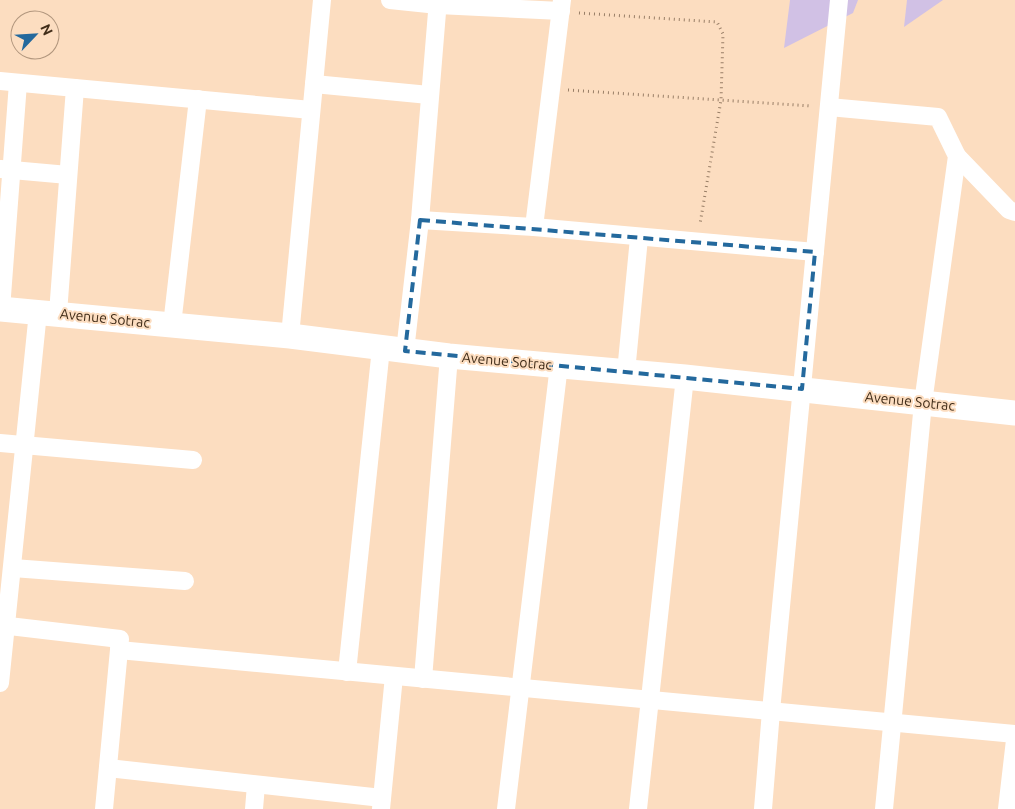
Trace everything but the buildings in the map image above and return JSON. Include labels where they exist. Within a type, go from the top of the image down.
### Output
[{"type":"street","points":[[290,336],[322,0]]},
{"type":"street","points":[[390,0],[562,6],[534,227]]},
{"type":"street","points":[[763,809],[839,0]]},
{"type":"street","points":[[347,672],[393,350],[420,220],[438,2]]},
{"type":"street","points":[[0,80],[311,110]]},
{"type":"street","points":[[0,309],[6,170],[18,82]]},
{"type":"street","points":[[314,84],[430,95]]},
{"type":"street","points":[[0,683],[3,626],[13,568],[25,446],[48,313],[68,175],[75,88]]},
{"type":"street","points":[[172,325],[198,99]]},
{"type":"street","points":[[829,107],[938,117],[957,156],[1009,210],[1015,212]]},
{"type":"street","points":[[884,809],[924,403],[957,156]]},
{"type":"street","points":[[6,170],[68,175]]},
{"type":"street","points":[[420,220],[534,227],[639,238],[815,252]]},
{"type":"street","points":[[626,372],[639,238]]},
{"type":"street","name":"Avenue Sotrac","points":[[0,309],[290,336],[449,356],[685,377],[1015,413]]},
{"type":"street","points":[[422,679],[449,356]]},
{"type":"street","points":[[506,809],[559,365]]},
{"type":"street","points":[[638,809],[685,377]]},
{"type":"street","points":[[0,443],[193,460]]},
{"type":"street","points":[[13,568],[185,580]]},
{"type":"street","points":[[3,626],[120,639],[104,809]]},
{"type":"street","points":[[119,650],[1015,734]]},
{"type":"street","points":[[108,768],[256,785],[382,804],[394,676]]},
{"type":"street","points":[[1007,809],[1015,740]]},
{"type":"street","points":[[254,809],[256,785]]},
{"type":"path","points":[[562,6],[716,22],[723,34],[721,100],[697,242]]},
{"type":"path","points":[[550,89],[829,107]]},
{"type":"highlighted area","points":[[420,220],[815,252],[802,389],[405,351]]},
{"type":"shaded area","points":[[790,0],[858,0],[853,13],[784,48]]},
{"type":"shaded area","points":[[907,0],[943,0],[904,27]]}]
